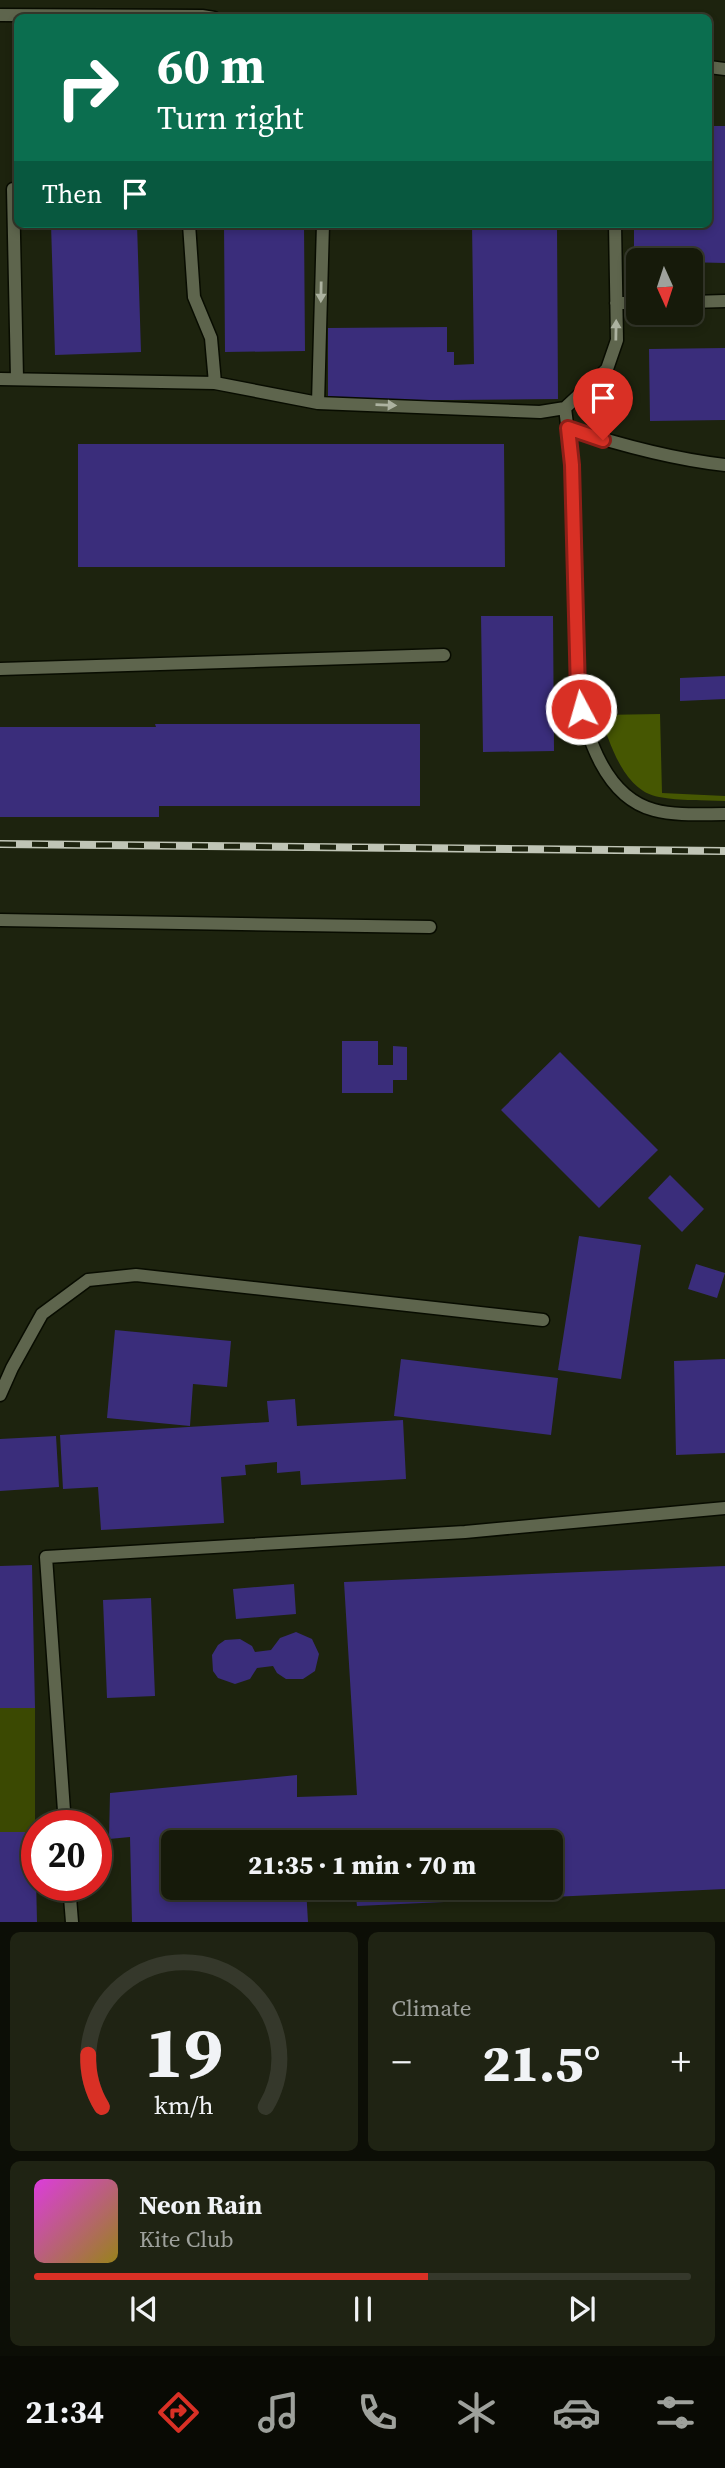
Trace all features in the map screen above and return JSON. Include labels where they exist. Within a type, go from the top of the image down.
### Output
[{"type":"lane","points":[[13,189],[17,378]]},
{"type":"lane","points":[[189,228],[194,297],[211,338],[215,383]]},
{"type":"lane","points":[[318,402],[323,228]]},
{"type":"lane","points":[[0,379],[215,383],[318,402],[540,412],[565,408],[607,369],[617,340],[615,228]]},
{"type":"lane","points":[[704,302],[725,302]]},
{"type":"lane","points":[[617,303],[626,303]]},
{"type":"lane","points":[[565,408],[572,465],[578,692],[593,745],[609,775],[632,802],[656,811],[671,813],[725,814]]},
{"type":"lane","points":[[568,428],[621,446],[689,461],[725,465]]},
{"type":"lane","points":[[0,669],[444,654]]},
{"type":"lane","points":[[0,920],[430,927]]},
{"type":"lane","points":[[0,1395],[42,1314],[88,1280],[136,1275],[543,1320]]},
{"type":"lane","points":[[64,1810],[46,1557],[465,1532],[725,1508]]},
{"type":"lane","points":[[70,1901],[72,1922]]},
{"type":"green space","points":[[660,714],[662,793],[725,796],[725,801],[659,797],[636,786],[628,776],[614,752],[600,715]]},
{"type":"green space","points":[[0,1708],[35,1708],[35,1810],[21,1810],[21,1832],[0,1832]]},
{"type":"building","points":[[712,126],[725,126],[725,263],[704,263],[704,248],[634,248],[634,228],[712,228]]},
{"type":"building","points":[[51,228],[137,228],[141,352],[55,355]]},
{"type":"building","points":[[224,228],[304,228],[305,351],[225,352]]},
{"type":"building","points":[[472,228],[557,228],[558,399],[328,401],[328,328],[447,327],[447,352],[454,352],[454,365],[474,364]]},
{"type":"building","points":[[725,348],[725,420],[650,421],[649,349]]},
{"type":"building","points":[[78,444],[504,444],[505,567],[78,567]]},
{"type":"building","points":[[481,616],[553,616],[554,751],[483,752]]},
{"type":"building","points":[[725,676],[725,699],[680,701],[680,678]]},
{"type":"building","points":[[155,724],[420,724],[420,806],[159,806],[159,817],[0,817],[0,727],[156,727]]},
{"type":"building","points":[[342,1041],[378,1041],[378,1065],[393,1065],[393,1046],[407,1047],[407,1080],[393,1080],[393,1093],[342,1093]]},
{"type":"building","points":[[560,1052],[658,1150],[599,1208],[501,1110]]},
{"type":"building","points":[[670,1175],[704,1209],[682,1232],[648,1198]]},
{"type":"building","points":[[579,1236],[641,1245],[621,1379],[558,1370]]},
{"type":"building","points":[[696,1264],[725,1273],[717,1298],[688,1289]]},
{"type":"building","points":[[115,1330],[231,1341],[227,1387],[193,1384],[190,1426],[107,1418]]},
{"type":"building","points":[[401,1359],[558,1378],[551,1435],[394,1416]]},
{"type":"building","points":[[725,1359],[725,1453],[676,1455],[674,1361]]},
{"type":"building","points":[[295,1399],[297,1426],[403,1420],[406,1479],[301,1485],[300,1471],[277,1473],[277,1462],[245,1465],[246,1475],[221,1477],[224,1523],[101,1530],[98,1487],[63,1489],[60,1435],[269,1422],[267,1401]]},
{"type":"building","points":[[56,1436],[59,1487],[0,1491],[0,1439]]},
{"type":"building","points":[[32,1565],[35,1708],[0,1708],[0,1566]]},
{"type":"building","points":[[725,1566],[725,1889],[563,1896],[563,1830],[161,1830],[161,1900],[307,1900],[308,1922],[132,1922],[130,1837],[112,1839],[110,1793],[297,1775],[297,1797],[357,1795],[344,1582]]},
{"type":"building","points":[[294,1584],[296,1614],[236,1619],[233,1589]]},
{"type":"building","points":[[151,1598],[155,1696],[107,1698],[103,1600]]},
{"type":"building","points":[[296,1632],[312,1639],[319,1654],[315,1671],[303,1679],[286,1679],[277,1673],[273,1666],[257,1668],[250,1679],[235,1684],[218,1678],[213,1671],[212,1655],[225,1640],[240,1639],[252,1646],[255,1652],[271,1650],[280,1638]]},
{"type":"building","points":[[0,1832],[21,1832],[21,1901],[37,1901],[37,1922],[0,1922]]},
{"type":"building","points":[[356,1900],[487,1900],[357,1906]]},
{"type":"railway","points":[[0,844],[725,851]]},
{"type":"route","points":[[581,709],[578,692],[572,465],[568,428],[603,440]]}]
